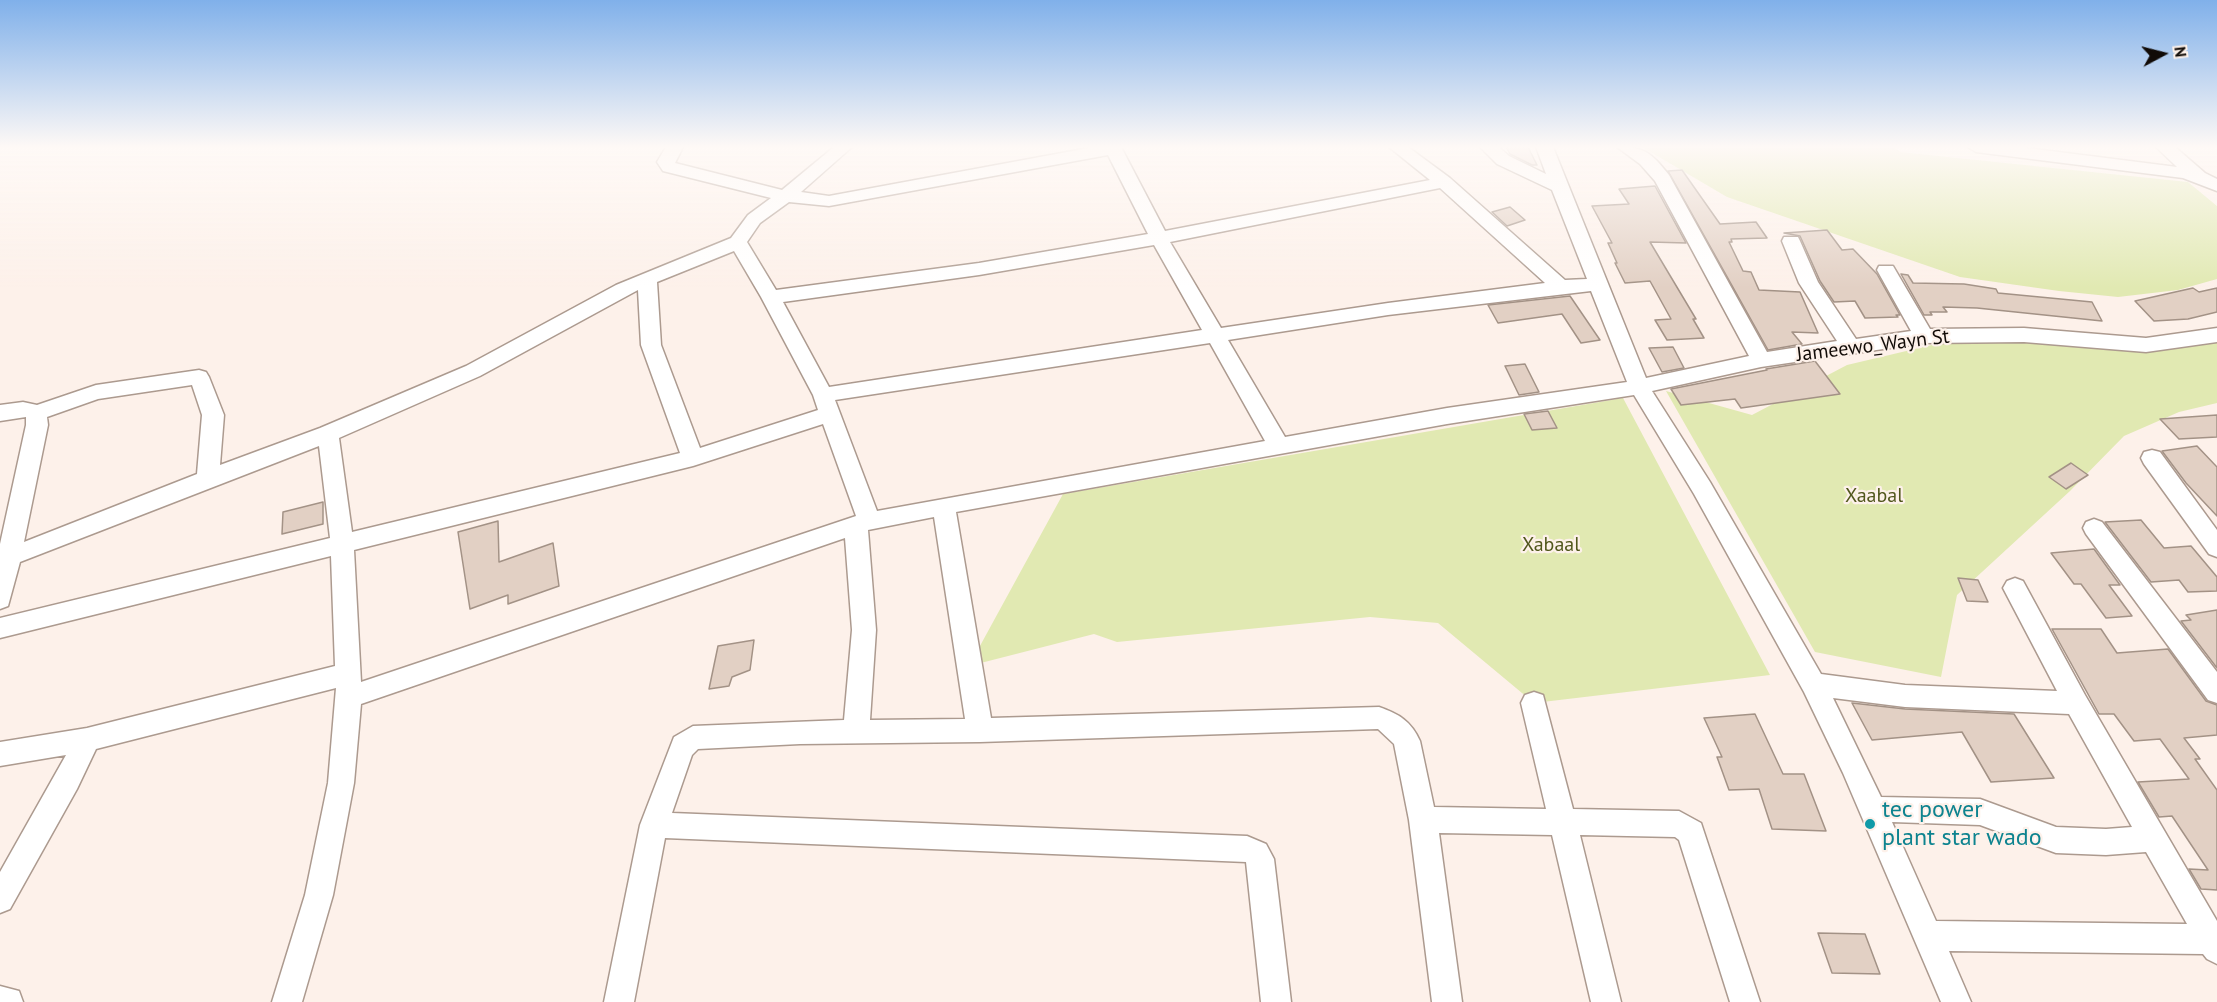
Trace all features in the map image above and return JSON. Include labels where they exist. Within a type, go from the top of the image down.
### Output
[{"type":"street","points":[[777,194],[817,201],[839,200],[872,194]]},
{"type":"street","points":[[4,559],[328,434],[473,371],[623,289],[738,242],[754,219],[789,194]]},
{"type":"street","points":[[1136,194],[1279,446]]},
{"type":"street","points":[[771,297],[979,269],[1159,238],[1384,194]]},
{"type":"street","points":[[1457,194],[1561,287]]},
{"type":"street","points":[[1561,194],[1639,387],[1702,489],[1813,684],[1872,809],[1956,1002]]},
{"type":"street","points":[[1671,194],[1761,360]]},
{"type":"street","points":[[1791,241],[1809,283],[1851,347]]},
{"type":"street","points":[[738,242],[771,297],[826,404],[863,524],[864,630],[856,731]]},
{"type":"street","points":[[1886,270],[1923,336]]},
{"type":"street","points":[[647,279],[651,345],[693,458]]},
{"type":"street","points":[[0,628],[693,458],[826,404],[1215,334],[1389,309],[1597,284]]},
{"type":"street","name":"Jameewo_Wayn St","points":[[0,754],[87,741],[348,685],[863,524],[944,506],[1448,416],[1639,387],[1761,360],[1923,336],[2024,335],[2146,345],[2187,341],[2217,334]]},
{"type":"street","points":[[0,412],[20,409],[36,413],[96,392],[199,377],[213,415],[208,479]]},
{"type":"street","points":[[0,599],[4,559],[37,425],[36,413]]},
{"type":"street","points":[[286,1002],[319,895],[342,783],[348,685],[342,543],[328,434]]},
{"type":"street","points":[[2152,458],[2217,548]]},
{"type":"street","points":[[944,506],[980,729]]},
{"type":"street","points":[[2094,528],[2217,692]]},
{"type":"street","points":[[2015,588],[2076,703],[2214,944]]},
{"type":"street","points":[[1813,684],[1905,696],[2076,703]]},
{"type":"street","points":[[1534,704],[1606,1002]]},
{"type":"street","points":[[619,1002],[654,825],[679,753],[683,745],[693,738],[856,731],[1379,718],[1394,724],[1407,741],[1423,820],[1447,1002]]},
{"type":"street","points":[[0,899],[68,780],[87,741]]},
{"type":"street","points":[[1872,809],[1980,812],[2056,840],[2106,842],[2153,838]]},
{"type":"street","points":[[1423,820],[1679,824],[1691,832],[1745,1002]]},
{"type":"street","points":[[654,825],[1247,849],[1256,853],[1260,860],[1276,1002]]},
{"type":"street","points":[[1927,936],[2214,944]]},
{"type":"street","points":[[0,1001],[9,1002]]},
{"type":"green space","points":[[1721,194],[2202,194],[2217,206],[2217,279],[2178,290],[2118,297],[1960,277]]},
{"type":"green space","name":"Xaabal","points":[[1974,335],[2125,343],[2217,339],[2217,403],[2179,412],[2124,436],[2070,491],[1957,595],[1941,677],[1815,652],[1666,391],[1752,415],[1847,365]]},
{"type":"green space","name":"Xabaal","points":[[1623,398],[1770,675],[1534,703],[1438,623],[1370,617],[1117,642],[1094,634],[969,666],[1063,494]]},
{"type":"building","points":[[1622,194],[1659,194],[1686,243],[1650,242],[1696,319],[1693,319],[1704,338],[1667,340],[1655,320],[1671,319],[1650,281],[1625,283],[1608,243],[1612,243],[1592,206],[1629,204]]},
{"type":"building","points":[[1681,194],[1699,194],[1720,224],[1756,222],[1767,238],[1731,239],[1732,242],[1729,242],[1743,271],[1751,272],[1759,290],[1800,292],[1818,333],[1792,332],[1802,344],[1768,350]]},
{"type":"building","points":[[1510,207],[1525,220],[1507,226],[1492,212]]},
{"type":"building","points":[[1827,230],[1842,250],[1853,249],[1877,274],[1900,315],[1896,315],[1898,317],[1865,318],[1855,301],[1834,302],[1820,281],[1800,236],[1784,233]]},
{"type":"building","points":[[1901,274],[1908,275],[1913,283],[1964,284],[1996,289],[1998,293],[2092,302],[2102,321],[1977,308],[1943,307],[1947,312],[1930,312],[1932,315],[1924,315]]},
{"type":"building","points":[[2193,288],[2199,292],[2217,288],[2217,312],[2188,319],[2154,321],[2135,301]]},
{"type":"building","points":[[1570,296],[1600,340],[1581,343],[1562,314],[1498,323],[1488,305]]},
{"type":"building","points":[[1673,347],[1684,368],[1662,372],[1649,348]]},
{"type":"building","points":[[1815,361],[1840,394],[1741,408],[1735,399],[1681,405],[1671,389],[1766,369]]},
{"type":"building","points":[[1525,364],[1539,392],[1519,395],[1505,366]]},
{"type":"building","points":[[1548,411],[1557,428],[1532,430],[1524,414]]},
{"type":"building","points":[[2217,415],[2217,437],[2179,439],[2160,419]]},
{"type":"building","points":[[2197,446],[2217,467],[2217,516],[2186,483],[2162,451]]},
{"type":"building","points":[[2071,463],[2088,475],[2066,489],[2049,477]]},
{"type":"building","points":[[323,502],[323,524],[282,534],[283,512]]},
{"type":"building","points":[[2141,520],[2164,548],[2191,546],[2217,577],[2217,591],[2188,592],[2179,580],[2151,582],[2105,522]]},
{"type":"building","points":[[498,521],[499,562],[553,543],[559,586],[508,604],[508,595],[470,609],[458,532]]},
{"type":"building","points":[[2094,549],[2120,585],[2109,585],[2132,616],[2106,618],[2081,584],[2074,584],[2051,553]]},
{"type":"building","points":[[1958,578],[1978,580],[1988,602],[1967,601]]},
{"type":"building","points":[[2217,610],[2217,668],[2181,621],[2191,620],[2186,615]]},
{"type":"building","points":[[2052,629],[2101,629],[2117,653],[2168,649],[2206,701],[2217,705],[2217,735],[2184,738],[2200,759],[2195,759],[2217,790],[2217,890],[2201,889],[2189,869],[2208,870],[2172,816],[2159,817],[2138,782],[2189,779],[2160,739],[2134,741],[2114,714],[2099,714]]},
{"type":"building","points":[[754,640],[750,670],[732,677],[729,686],[709,689],[718,646]]},
{"type":"building","points":[[1852,703],[1905,709],[2014,714],[2054,778],[1991,782],[1962,732],[1872,740]]},
{"type":"building","points":[[1755,714],[1783,774],[1804,774],[1826,831],[1772,829],[1759,789],[1729,790],[1717,757],[1722,757],[1704,718]]},
{"type":"building","points":[[1818,933],[1865,934],[1880,974],[1832,973]]},
{"type":"place","name":"tec power plant star wado","points":[[1870,824]]}]
